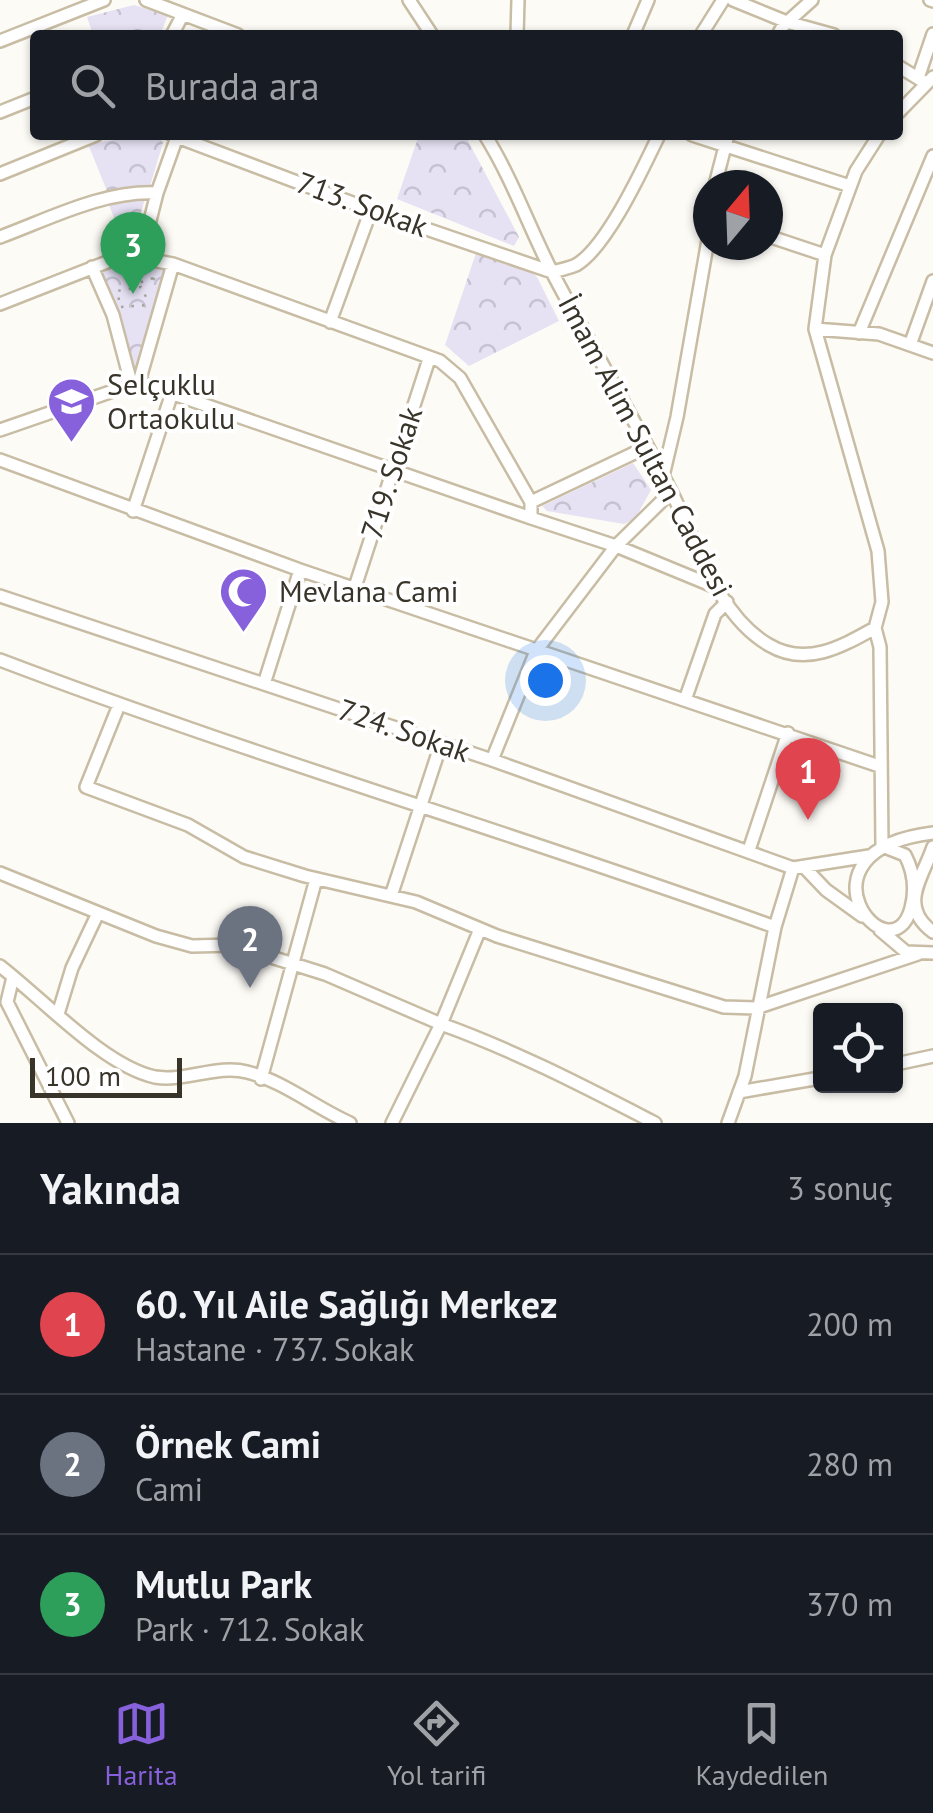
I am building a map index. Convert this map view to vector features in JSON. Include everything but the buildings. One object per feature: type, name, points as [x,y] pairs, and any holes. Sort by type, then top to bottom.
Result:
[{"type":"street","points":[[0,40],[104,0]]},
{"type":"street","points":[[146,0],[223,30]]},
{"type":"street","points":[[409,0],[429,30]]},
{"type":"street","points":[[516,30],[518,0]]},
{"type":"street","points":[[635,30],[648,0]]},
{"type":"street","points":[[704,30],[723,0]]},
{"type":"street","points":[[733,0],[816,30]]},
{"type":"street","points":[[781,30],[812,0]]},
{"type":"street","points":[[175,30],[182,16]]},
{"type":"street","points":[[903,107],[926,80],[933,34]]},
{"type":"street","points":[[903,68],[926,80]]},
{"type":"street","points":[[0,112],[30,100]]},
{"type":"street","points":[[0,174],[84,140]]},
{"type":"street","points":[[141,256],[174,140]]},
{"type":"street","name":"713. Sokak","points":[[186,140],[371,210],[552,272]]},
{"type":"street","name":"İmam Alim Sultan Caddesi","points":[[491,140],[552,272],[728,602],[754,635],[772,648],[809,656],[841,647],[874,628]]},
{"type":"street","points":[[552,272],[578,264],[600,238],[629,196],[657,140]]},
{"type":"street","points":[[719,170],[726,140],[850,186]]},
{"type":"street","points":[[876,140],[856,171],[825,255],[815,329],[878,551],[882,602],[874,628],[880,647],[882,846]]},
{"type":"street","points":[[858,332],[933,156]]},
{"type":"street","points":[[0,238],[90,204],[144,192],[157,193]]},
{"type":"street","points":[[330,322],[371,210]]},
{"type":"street","points":[[783,241],[825,255]]},
{"type":"street","points":[[0,304],[124,255],[141,256],[173,264],[440,361],[460,378],[530,502],[530,518]]},
{"type":"street","points":[[663,476],[678,416],[705,260]]},
{"type":"street","points":[[135,383],[173,264]]},
{"type":"street","points":[[92,267],[114,315],[135,383]]},
{"type":"street","points":[[910,345],[933,281]]},
{"type":"street","points":[[815,329],[879,334],[933,352]]},
{"type":"street","name":"719. Sokak","points":[[355,587],[429,359]]},
{"type":"street","points":[[0,430],[135,383],[616,546],[718,588]]},
{"type":"street","points":[[133,511],[172,393]]},
{"type":"street","points":[[530,502],[647,447]]},
{"type":"street","points":[[0,460],[300,570],[880,766]]},
{"type":"street","points":[[492,760],[536,651],[616,546],[672,492]]},
{"type":"street","points":[[264,684],[300,570]]},
{"type":"street","name":"724. Sokak","points":[[0,596],[492,760],[799,868]]},
{"type":"street","points":[[685,700],[715,614],[728,602]]},
{"type":"street","points":[[0,660],[119,705],[596,862],[775,927]]},
{"type":"street","points":[[119,705],[86,787],[188,825],[244,857],[316,879],[416,902],[480,928],[724,1008],[756,1008],[918,954]]},
{"type":"street","points":[[749,850],[788,734]]},
{"type":"street","points":[[391,896],[442,744]]},
{"type":"street","points":[[799,868],[868,856],[903,836],[933,833]]},
{"type":"street","points":[[882,846],[904,855],[911,866],[920,921],[933,932]]},
{"type":"street","points":[[880,930],[895,930],[904,923],[933,847]]},
{"type":"street","points":[[862,916],[856,894],[868,856]]},
{"type":"street","points":[[728,1123],[740,1092],[775,927],[799,868]]},
{"type":"street","points":[[799,868],[906,952],[933,953]]},
{"type":"street","points":[[0,873],[98,914],[192,946],[232,944],[324,974],[506,1048],[584,1084],[629,1117],[656,1123]]},
{"type":"street","points":[[261,1079],[316,879]]},
{"type":"street","points":[[58,1014],[72,968],[98,914]]},
{"type":"street","points":[[392,1123],[441,1024],[480,928]]},
{"type":"street","points":[[0,966],[110,1058],[157,1077],[246,1071],[350,1123]]},
{"type":"street","points":[[13,977],[8,1002],[68,1123]]},
{"type":"street","points":[[903,1062],[933,1056]]},
{"type":"street","points":[[740,1092],[813,1079]]},
{"type":"path","points":[[152,278],[130,286],[136,268],[152,278],[166,288]]},
{"type":"path","points":[[141,287],[151,305],[121,308],[117,291],[141,287]]},
{"type":"green space","points":[[134,5],[168,15],[162,30],[91,30],[87,17]]},
{"type":"green space","points":[[115,140],[163,143],[150,186],[107,191],[88,144]]},
{"type":"green space","points":[[417,140],[468,140],[519,237],[514,246],[397,199]]},
{"type":"green space","points":[[145,199],[132,242],[125,246],[109,205]]},
{"type":"green space","points":[[476,253],[530,270],[559,321],[469,366],[445,345]]},
{"type":"green space","points":[[126,261],[165,269],[137,369],[130,370],[101,270]]},
{"type":"green space","points":[[633,463],[651,490],[635,519],[624,524],[547,511],[542,506]]},
{"type":"place","name":"Mutlu Park","points":[[133,294]]},
{"type":"place","name":"Selçuklu Ortaokulu","points":[[72,444]]},
{"type":"place","name":"Mevlana Cami","points":[[244,634]]},
{"type":"place","name":"60. Yıl Aile Sağlığı Merkez","points":[[808,820]]},
{"type":"place","name":"Örnek Cami","points":[[250,988]]}]
